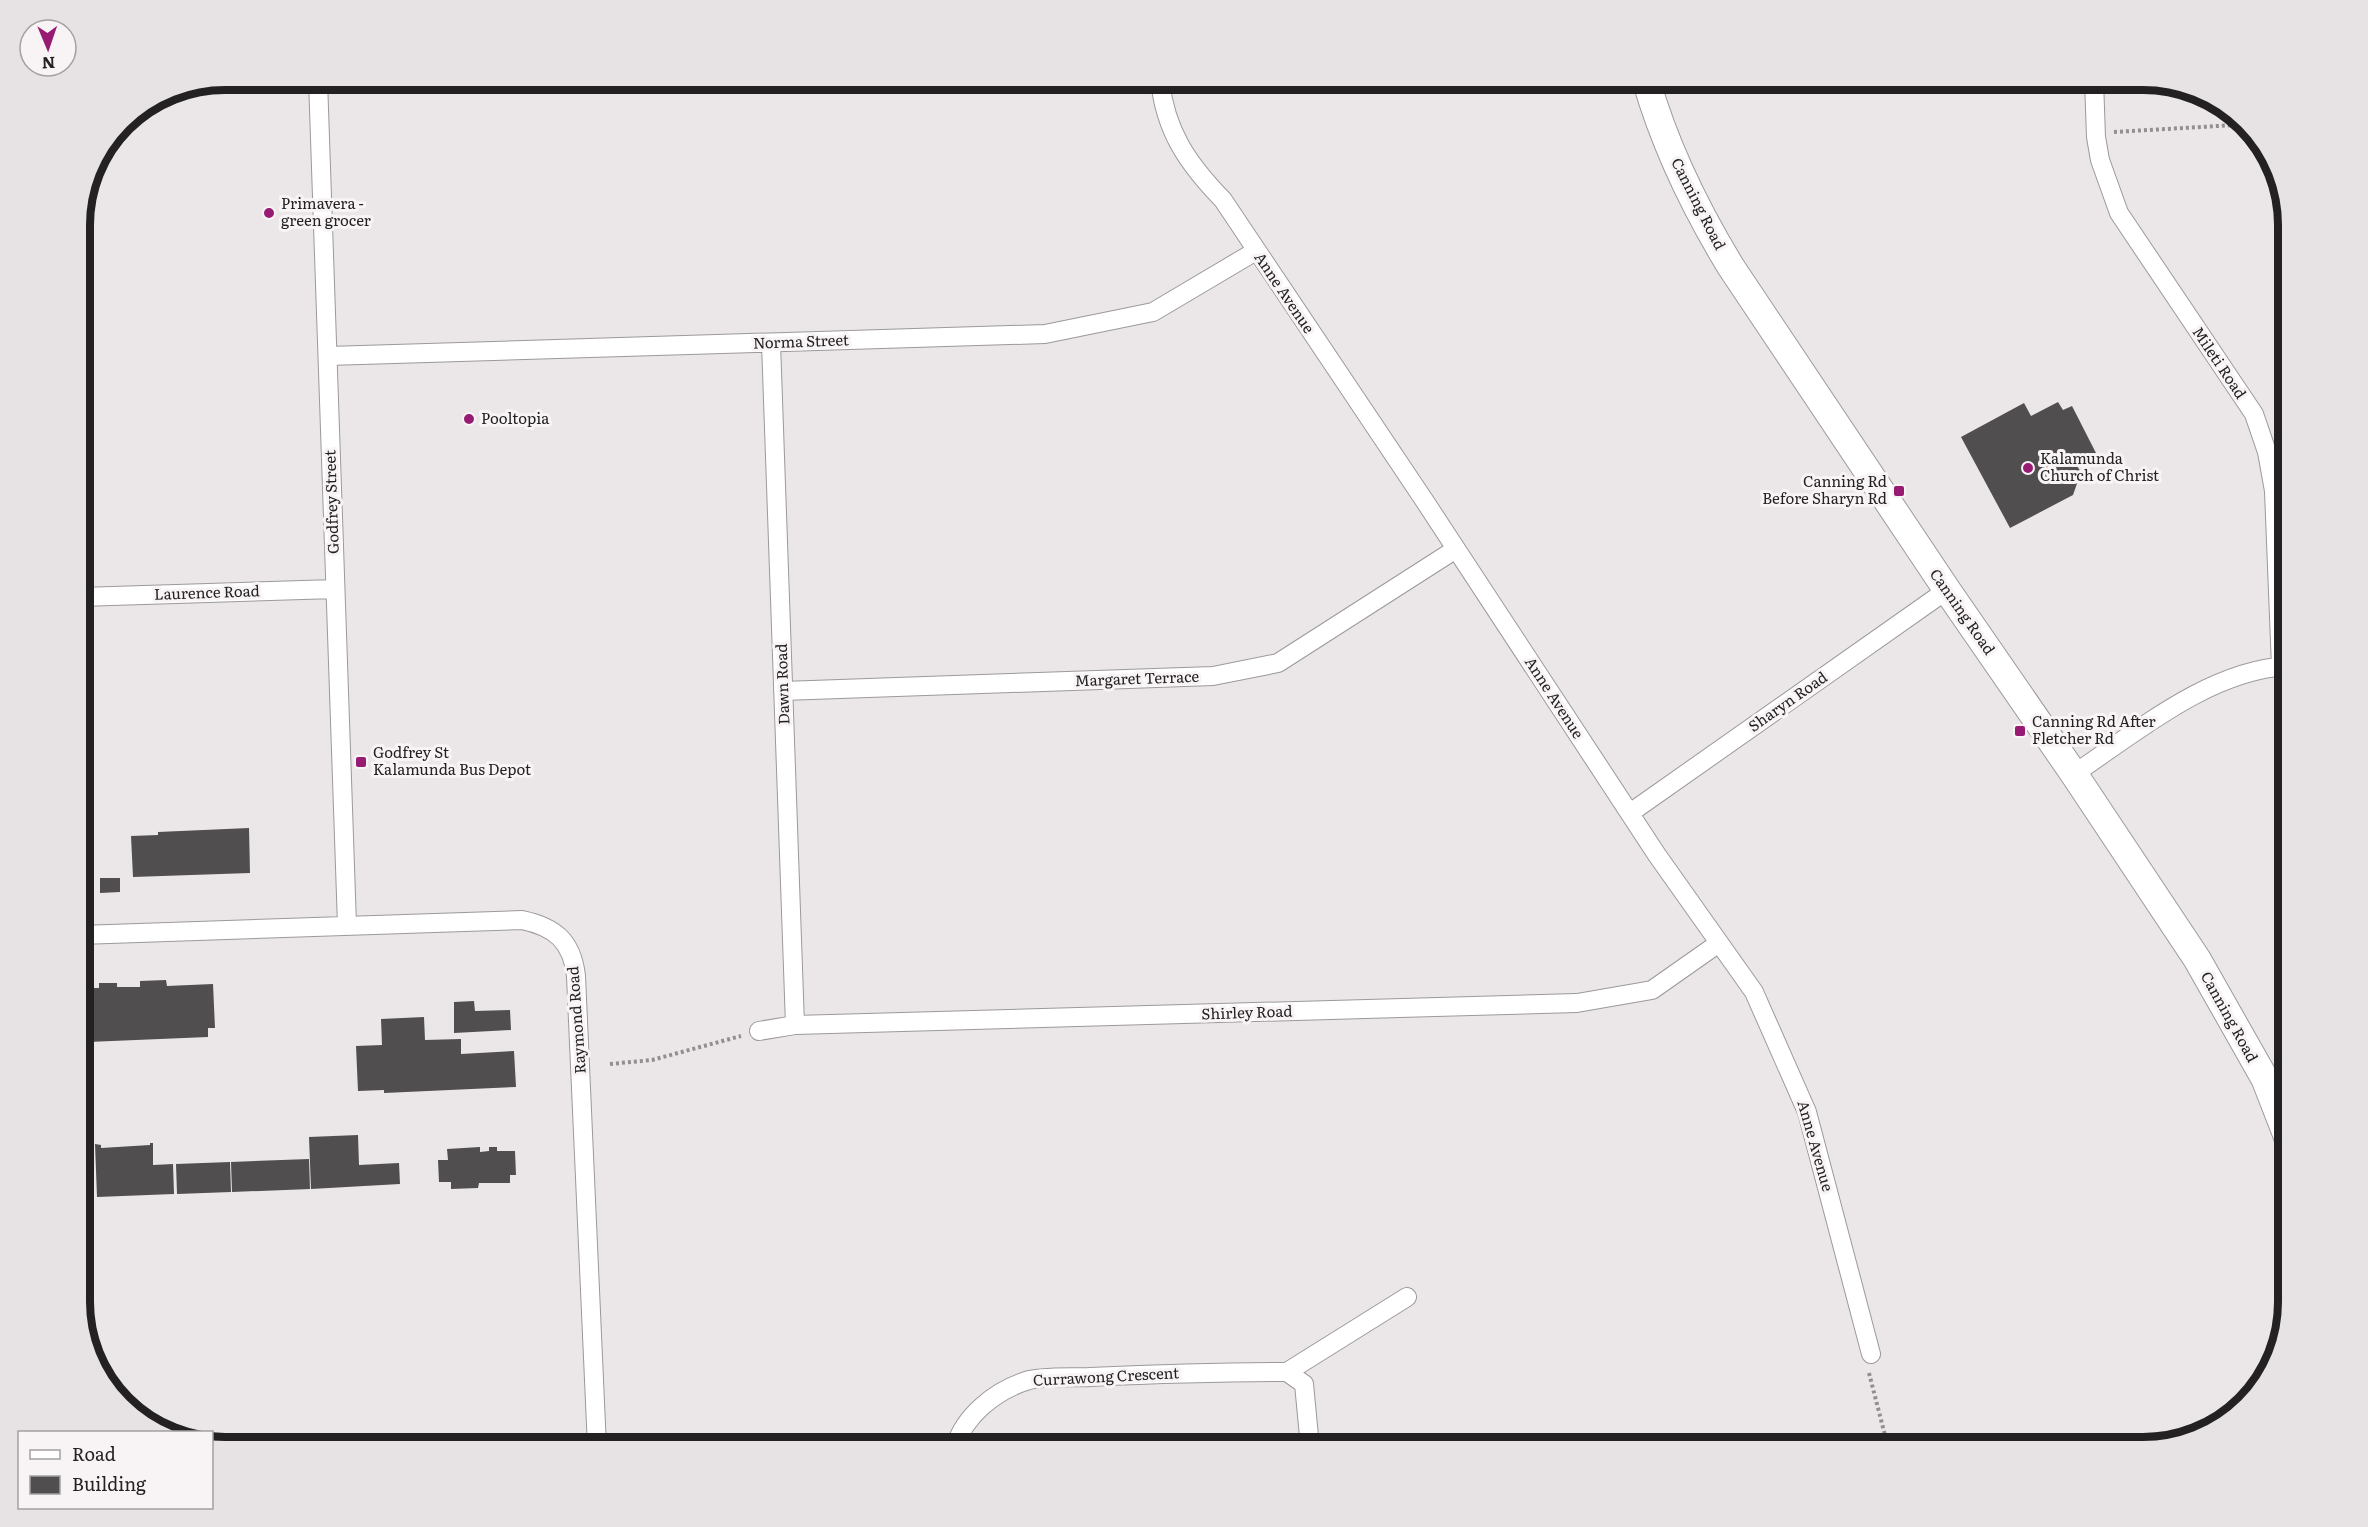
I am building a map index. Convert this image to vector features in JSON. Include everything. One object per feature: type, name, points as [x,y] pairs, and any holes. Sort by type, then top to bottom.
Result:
[{"type":"main road","name":"Canning Road","points":[[1649,90],[1669,147],[1709,231],[1947,591],[2074,774],[2197,959],[2265,1079],[2278,1111]]},
{"type":"street","name":"Godfrey Street","points":[[318,90],[347,925]]},
{"type":"street","name":"Anne Avenue","points":[[1162,90],[1168,122],[1195,171],[1222,200],[1630,813],[1754,992],[1808,1112],[1871,1354]]},
{"type":"street","name":"Mileti Road","points":[[2094,90],[2096,134],[2100,160],[2119,213],[2254,414],[2258,424],[2267,452],[2274,491],[2278,555]]},
{"type":"street","name":"Norma Street","points":[[328,356],[1045,334],[1154,312],[1256,251]]},
{"type":"street","name":"Dawn Road","points":[[771,343],[795,1025]]},
{"type":"street","name":"Margaret Terrace","points":[[783,691],[1213,676],[1278,663],[1456,549]]},
{"type":"street","name":"Laurence Road","points":[[90,597],[335,589]]},
{"type":"street","name":"Sharyn Road","points":[[1630,813],[1947,591]]},
{"type":"street","points":[[2074,774],[2204,690],[2240,674],[2278,667]]},
{"type":"street","name":"Raymond Road","points":[[90,935],[522,920],[545,927],[563,940],[572,954],[580,1068],[597,1437]]},
{"type":"street","name":"Shirley Road","points":[[759,1031],[795,1025],[1577,1003],[1652,990],[1719,943]]},
{"type":"street","points":[[1309,1437],[1304,1384],[1287,1372],[1407,1297]]},
{"type":"street","name":"Currawong Crescent","points":[[958,1437],[976,1412],[1000,1394],[1028,1380],[1196,1373],[1287,1372]]},
{"type":"path","points":[[2096,134],[2234,125]]},
{"type":"path","points":[[610,1064],[652,1060],[759,1031]]},
{"type":"path","points":[[1871,1354],[1868,1369],[1885,1437]]},
{"type":"building","name":"Kalamunda Church of Christ","points":[[2058,402],[2063,410],[2072,406],[2096,453],[2075,463],[2081,472],[2073,495],[2010,528],[1961,437],[2024,403],[2031,416]]},
{"type":"building","points":[[249,828],[250,873],[133,877],[131,836],[158,835],[158,832]]},
{"type":"building","points":[[100,878],[120,878],[120,892],[100,893]]},
{"type":"building","points":[[166,980],[167,986],[213,984],[215,1028],[208,1028],[208,1037],[90,1042],[90,988],[99,988],[99,983],[117,983],[117,987],[140,987],[140,981]]},
{"type":"building","points":[[474,1001],[475,1011],[510,1010],[511,1030],[454,1033],[454,1002]]},
{"type":"building","points":[[424,1017],[425,1040],[461,1039],[461,1054],[514,1051],[516,1087],[384,1093],[384,1090],[358,1091],[356,1046],[382,1045],[381,1019]]},
{"type":"building","points":[[358,1135],[359,1165],[399,1163],[400,1184],[311,1189],[309,1137]]},
{"type":"building","points":[[153,1143],[153,1165],[173,1164],[174,1194],[97,1197],[95,1144],[101,1145],[101,1148],[150,1145]]},
{"type":"building","points":[[480,1147],[480,1152],[489,1151],[489,1147],[497,1147],[497,1151],[515,1151],[516,1175],[510,1175],[510,1183],[479,1183],[478,1188],[451,1189],[451,1182],[439,1182],[438,1160],[448,1160],[447,1149]]},
{"type":"building","points":[[309,1159],[310,1189],[232,1192],[231,1162]]},
{"type":"building","points":[[230,1162],[231,1192],[177,1194],[176,1164]]},
{"type":"place","name":"Primavera - green grocer","points":[[269,213]]},
{"type":"place","name":"Pooltopia","points":[[469,419]]},
{"type":"place","name":"Kalamunda Church of Christ","points":[[2028,468]]},
{"type":"place","name":"Canning Rd Before Sharyn Rd","points":[[1899,491]]},
{"type":"place","name":"Canning Rd After Fletcher Rd","points":[[2020,731]]},
{"type":"place","name":"Godfrey St Kalamunda Bus Depot","points":[[361,762]]}]
